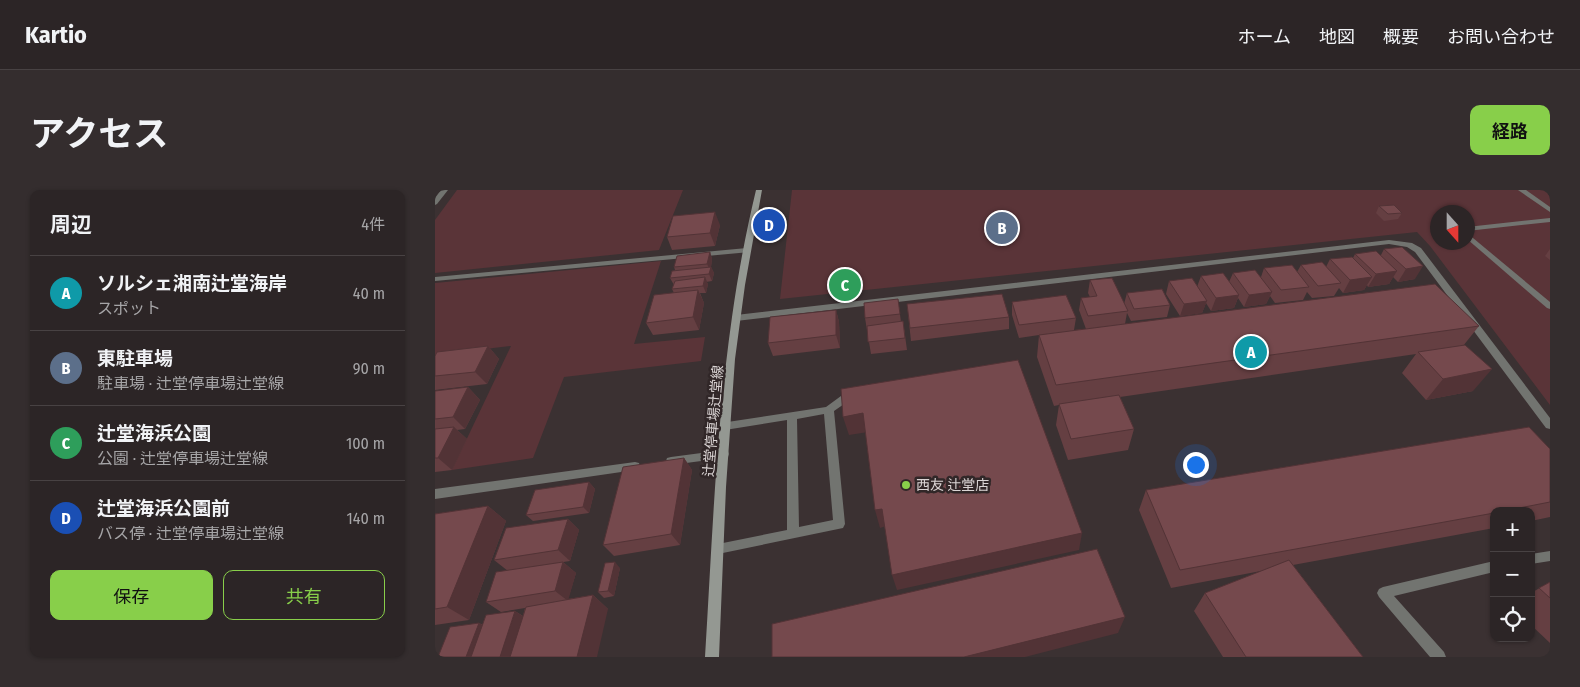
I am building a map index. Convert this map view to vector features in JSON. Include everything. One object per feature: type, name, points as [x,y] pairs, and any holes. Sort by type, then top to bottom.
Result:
[{"type":"main road","name":"辻堂停車場辻堂線","points":[[712,657],[725,426],[736,318],[759,190]]},
{"type":"street","points":[[435,203],[445,190]]},
{"type":"street","points":[[1521,190],[1550,210]]},
{"type":"street","points":[[1537,201],[1550,200]]},
{"type":"street","points":[[1475,228],[1550,220]]},
{"type":"street","points":[[736,318],[1389,242],[1401,243],[1418,250],[1550,425]]},
{"type":"street","points":[[1475,242],[1550,306]]},
{"type":"street","points":[[435,279],[747,250]]},
{"type":"street","points":[[725,426],[829,410],[845,398],[864,395]]},
{"type":"street","points":[[718,549],[839,524],[829,410]]},
{"type":"street","points":[[792,416],[793,534]]},
{"type":"street","points":[[435,494],[724,454]]},
{"type":"street","points":[[1535,558],[1550,556]]},
{"type":"street","points":[[1439,657],[1383,592],[1490,567]]},
{"type":"shaded area","points":[[457,190],[683,190],[659,250],[435,273],[435,220]]},
{"type":"shaded area","points":[[792,190],[1550,190],[1550,405],[1433,250],[1475,250],[1475,205],[1430,205],[1430,246],[1417,232],[780,299]]},
{"type":"shaded area","points":[[661,261],[634,344],[705,337],[701,361],[564,377],[533,458],[452,470],[511,346],[435,355],[435,283]]},
{"type":"building","points":[[1394,205],[1402,213],[1388,214],[1379,206]]},
{"type":"building","points":[[715,212],[710,233],[667,237],[673,216]]},
{"type":"building","points":[[1402,247],[1423,266],[1406,269],[1384,249]]},
{"type":"building","points":[[1376,251],[1397,271],[1376,274],[1355,254]]},
{"type":"building","points":[[710,252],[707,264],[674,267],[677,256]]},
{"type":"building","points":[[1352,257],[1372,277],[1350,280],[1330,259]]},
{"type":"building","points":[[1322,262],[1341,283],[1318,286],[1301,265]]},
{"type":"building","points":[[1292,265],[1309,287],[1281,290],[1264,268]]},
{"type":"building","points":[[711,267],[709,274],[670,278],[672,271]]},
{"type":"building","points":[[1255,270],[1272,292],[1249,295],[1233,273]]},
{"type":"building","points":[[1223,273],[1239,295],[1216,298],[1201,276]]},
{"type":"building","points":[[705,277],[703,286],[672,289],[675,281]]},
{"type":"building","points":[[1112,278],[1128,311],[1088,316],[1081,298],[1097,296],[1090,280]]},
{"type":"building","points":[[1192,278],[1207,301],[1184,304],[1169,281]]},
{"type":"building","points":[[1435,284],[1479,326],[1056,385],[1039,335]]},
{"type":"building","points":[[1162,289],[1170,305],[1134,309],[1127,293]]},
{"type":"building","points":[[698,290],[693,317],[646,323],[654,295]]},
{"type":"building","points":[[1002,294],[1009,317],[910,328],[907,304]]},
{"type":"building","points":[[1066,295],[1076,318],[1019,325],[1012,302]]},
{"type":"building","points":[[898,299],[900,314],[865,318],[864,303]]},
{"type":"building","points":[[836,310],[836,335],[768,343],[770,317]]},
{"type":"building","points":[[903,321],[905,338],[868,342],[867,326]]},
{"type":"building","points":[[1465,345],[1492,369],[1443,379],[1418,352]]},
{"type":"building","points":[[488,346],[475,372],[435,376],[435,356],[437,352]]},
{"type":"building","points":[[1018,360],[1082,533],[892,575],[882,509],[875,510],[863,413],[843,417],[841,389]]},
{"type":"building","points":[[468,387],[453,417],[435,419],[435,391]]},
{"type":"building","points":[[1119,395],[1134,429],[1071,439],[1059,404]]},
{"type":"building","points":[[454,427],[438,458],[435,458],[435,429]]},
{"type":"building","points":[[1529,427],[1550,449],[1550,502],[1524,507],[1490,507],[1490,514],[1180,570],[1146,490]]},
{"type":"building","points":[[684,458],[671,534],[603,545],[623,467]]},
{"type":"building","points":[[589,482],[583,507],[526,515],[535,490]]},
{"type":"building","points":[[488,506],[447,607],[435,609],[435,514]]},
{"type":"building","points":[[568,519],[558,550],[494,560],[506,528]]},
{"type":"building","points":[[1097,549],[1125,617],[964,657],[772,657],[772,624]]},
{"type":"building","points":[[1289,560],[1363,657],[1246,657],[1205,593]]},
{"type":"building","points":[[563,562],[555,591],[486,602],[496,572]]},
{"type":"building","points":[[615,562],[608,591],[598,592],[605,563]]},
{"type":"building","points":[[1550,582],[1550,598],[1539,588]]},
{"type":"building","points":[[593,595],[577,657],[510,657],[526,607]]},
{"type":"building","points":[[515,611],[500,657],[471,657],[486,615]]},
{"type":"building","points":[[479,623],[466,657],[438,657],[450,627]]},
{"type":"place","name":"辻堂海浜公園前","points":[[769,225]]},
{"type":"place","name":"東駐車場","points":[[1002,228]]},
{"type":"place","name":"辻堂海浜公園","points":[[845,285]]},
{"type":"place","name":"ソルシェ湘南辻堂海岸","points":[[1251,352]]},
{"type":"place","name":"西友 辻堂店","points":[[906,485]]}]
